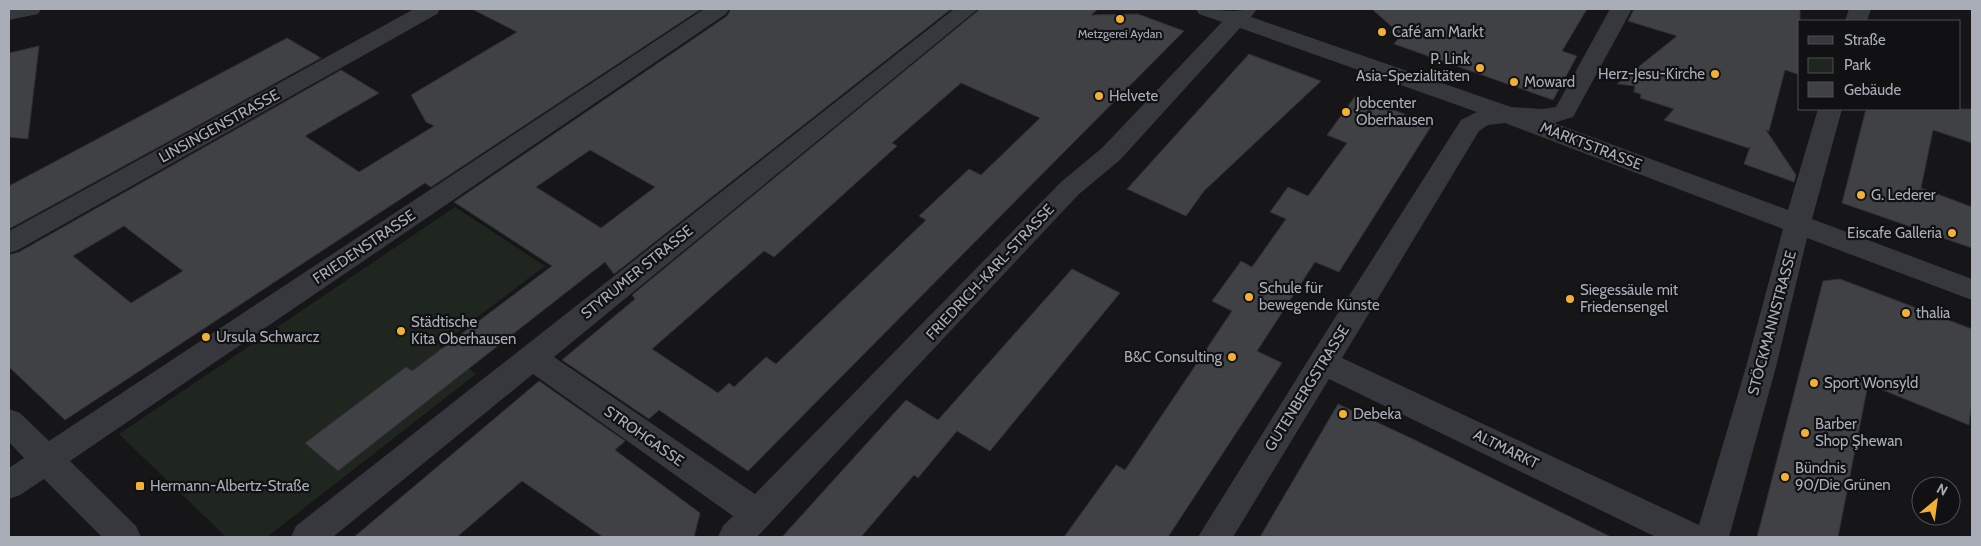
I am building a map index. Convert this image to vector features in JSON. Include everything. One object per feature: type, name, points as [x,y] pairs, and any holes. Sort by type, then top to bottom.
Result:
[{"type":"street","points":[[9,14],[30,9]]},
{"type":"street","name":"LINSINGENSTRASSE","points":[[9,243],[429,9]]},
{"type":"street","name":"FRIEDENSTRASSE","points":[[9,484],[718,9]]},
{"type":"street","name":"STYRUMER STRASSE","points":[[308,537],[531,356],[967,9]]},
{"type":"street","name":"MARKTSTRASSE","points":[[1207,9],[1241,14],[1972,290]]},
{"type":"street","name":"GUTENBERGSTRASSE","points":[[1215,537],[1470,126],[1482,118],[1558,115],[1565,112],[1621,9]]},
{"type":"street","name":"FRIEDRICH-KARL-STRASSE","points":[[735,537],[1070,188],[1111,154],[1241,14]]},
{"type":"street","name":"STÖCKMANNSTRASSE","points":[[1712,537],[1761,367],[1830,110]]},
{"type":"street","name":"STROHGASSE","points":[[531,356],[758,515]]},
{"type":"street","name":"ALTMARKT","points":[[1322,362],[1690,537]]},
{"type":"street","points":[[9,422],[124,537]]},
{"type":"green space","name":"Städtische Kita Oberhausen","points":[[455,207],[545,266],[439,346],[476,374],[267,537],[226,537],[119,434]]},
{"type":"building","points":[[472,9],[701,9],[431,187],[425,183],[65,420],[9,367],[9,255],[19,252],[341,70],[379,93],[305,136],[359,172],[434,126],[426,122],[411,95],[517,32]],"holes":[[[124,226],[183,271],[131,303],[73,256]]]},
{"type":"building","points":[[731,9],[951,9],[614,274],[605,262],[338,471],[305,443],[406,367],[412,371],[552,266],[454,202],[727,16]],"holes":[[[590,150],[655,187],[601,228],[536,187]]]},
{"type":"building","points":[[980,9],[1098,9],[1091,15],[1138,14],[1184,31],[748,471],[659,410],[649,419],[562,360],[635,299],[632,295]],"holes":[[[961,83],[1040,118],[981,175],[969,169],[919,216],[926,220],[776,364],[766,357],[734,387],[729,383],[718,393],[652,349],[764,251],[774,257],[897,146],[892,143]]]},
{"type":"building","points":[[1372,9],[1587,9],[1562,51],[1577,56],[1553,100],[1394,44],[1401,35]]},
{"type":"building","name":"Herz-Jesu-Kirche","points":[[1634,9],[1800,9],[1800,20],[1798,20],[1798,74],[1785,70],[1769,131],[1766,130],[1796,175],[1794,182],[1744,164],[1750,147],[1748,148],[1664,120],[1674,109],[1640,98],[1641,94],[1634,92],[1635,86],[1617,84],[1677,36],[1628,21]]},
{"type":"building","points":[[287,38],[321,58],[9,229],[9,186]]},
{"type":"building","points":[[39,46],[28,139],[9,137],[9,53]]},
{"type":"building","points":[[1249,54],[1321,81],[1204,191],[1186,216],[1127,189]]},
{"type":"building","points":[[1356,95],[1432,125],[1339,272],[1315,262],[1257,351],[1282,363],[1168,537],[1064,537],[1116,465],[1125,470],[1232,311],[1212,301],[1241,261],[1252,267],[1286,219],[1270,212],[1288,187],[1308,196],[1347,143],[1327,135]]},
{"type":"building","points":[[1972,109],[1972,143],[1933,130],[1921,188],[1972,207],[1972,248],[1842,203],[1866,110]]},
{"type":"building","points":[[1072,269],[1120,293],[990,451],[957,431],[918,478],[914,475],[861,537],[782,537],[906,400],[938,420]]},
{"type":"building","points":[[1840,279],[1972,329],[1972,400],[1969,425],[1868,384],[1838,537],[1757,537],[1823,281]]},
{"type":"building","points":[[539,381],[625,441],[615,450],[700,513],[694,537],[603,537],[522,481],[457,537],[354,537]]},
{"type":"building","points":[[1338,404],[1415,440],[1611,537],[1260,537]]},
{"type":"place","name":"Metzgerei Aydan","points":[[1120,19]]},
{"type":"place","name":"Café am Markt","points":[[1382,32]]},
{"type":"place","name":"P. Link Asia-Spezialitäten","points":[[1480,68]]},
{"type":"place","name":"Herz-Jesu-Kirche","points":[[1715,74]]},
{"type":"place","name":"Moward","points":[[1514,82]]},
{"type":"place","name":"Helvete","points":[[1099,96]]},
{"type":"place","name":"Jobcenter Oberhausen","points":[[1346,112]]},
{"type":"place","name":"G. Lederer","points":[[1861,195]]},
{"type":"place","name":"Eiscafe Galleria","points":[[1952,233]]},
{"type":"place","name":"Schule für bewegende Künste","points":[[1249,297]]},
{"type":"place","name":"Siegessäule mit Friedensengel","points":[[1570,299]]},
{"type":"place","name":"thalia","points":[[1906,313]]},
{"type":"place","name":"Städtische Kita Oberhausen","points":[[401,331]]},
{"type":"place","name":"Ursula Schwarcz","points":[[206,337]]},
{"type":"place","name":"B&C Consulting","points":[[1232,357]]},
{"type":"place","name":"Sport Wonsyld","points":[[1814,383]]},
{"type":"place","name":"Debeka","points":[[1343,414]]},
{"type":"place","name":"Barber Shop Şhewan","points":[[1805,433]]},
{"type":"place","name":"Bündnis 90/Die Grünen","points":[[1785,477]]},
{"type":"place","name":"Hermann-Albertz-Straße","points":[[140,486]]}]
